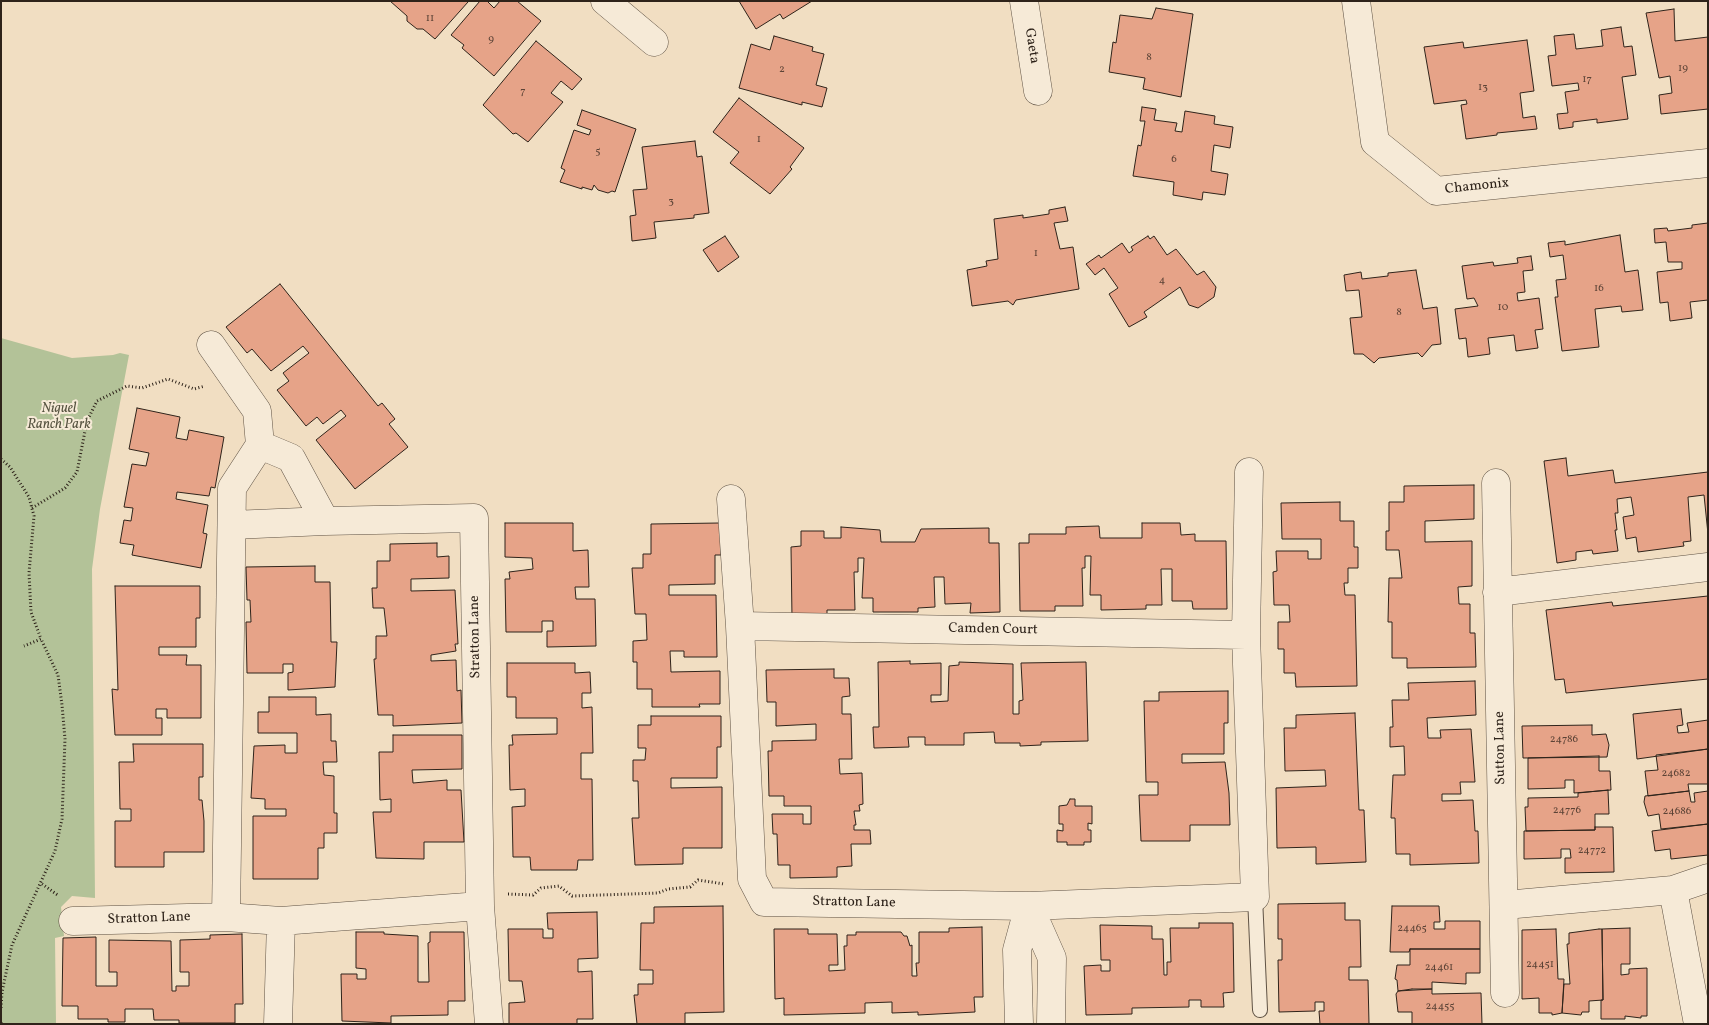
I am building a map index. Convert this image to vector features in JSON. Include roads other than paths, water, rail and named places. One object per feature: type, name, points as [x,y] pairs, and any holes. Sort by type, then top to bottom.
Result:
[{"type":"street","points":[[605,1],[654,42]]},
{"type":"street","name":"Gaeta","points":[[1024,1],[1038,91]]},
{"type":"street","name":"Chamonix","points":[[1356,1],[1375,142],[1436,191],[1708,163]]},
{"type":"street","points":[[210,345],[257,411],[260,444],[232,488],[226,916]]},
{"type":"street","points":[[260,444],[291,458],[325,521]]},
{"type":"street","points":[[1249,472],[1246,635],[1255,897]]},
{"type":"street","name":"Sutton Lane","points":[[1496,483],[1496,592],[1505,905],[1505,993]]},
{"type":"street","points":[[731,500],[740,626]]},
{"type":"street","name":"Stratton Lane","points":[[232,525],[474,518],[480,906],[489,1024]]},
{"type":"street","points":[[1496,592],[1708,567]]},
{"type":"street","name":"Stratton Lane","points":[[740,626],[752,879],[764,902],[1029,906],[1255,897]]},
{"type":"street","name":"Camden Court","points":[[740,626],[1246,635]]},
{"type":"street","points":[[1505,905],[1706,886]]},
{"type":"street","points":[[1672,890],[1698,1024]]},
{"type":"street","name":"Stratton Lane","points":[[73,921],[226,916],[281,921],[480,906]]},
{"type":"street","points":[[1019,1024],[1017,950],[1029,906]]},
{"type":"street","points":[[1029,906],[1052,958],[1051,1024]]},
{"type":"street","points":[[278,1024],[281,921]]},
{"type":"lane","points":[[1255,897],[1260,1010]]},
{"type":"park label","name":"Niguel Ranch Park","points":[[59,418]]}]
